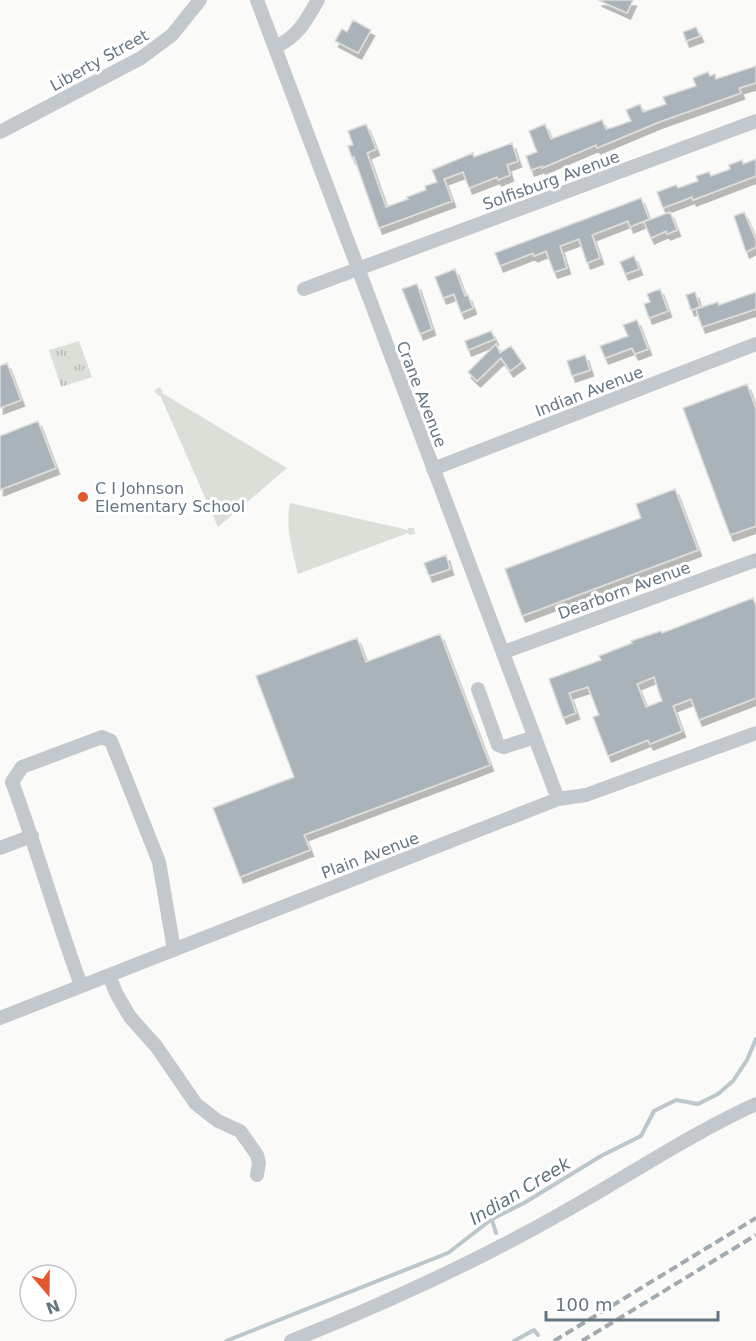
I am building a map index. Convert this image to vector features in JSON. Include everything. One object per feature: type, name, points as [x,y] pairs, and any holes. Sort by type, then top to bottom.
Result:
[{"type":"street","name":"Liberty Street","points":[[0,132],[141,58],[172,35],[201,0]]},
{"type":"street","name":"Crane Avenue","points":[[257,0],[558,799]]},
{"type":"street","points":[[276,47],[292,39],[318,0]]},
{"type":"street","name":"Solfisburg Avenue","points":[[303,289],[756,121]]},
{"type":"street","name":"Indian Avenue","points":[[434,469],[756,344]]},
{"type":"street","name":"Dearborn Avenue","points":[[504,652],[756,560]]},
{"type":"street","points":[[478,689],[498,745],[504,747],[535,737]]},
{"type":"street","name":"Plain Avenue","points":[[0,1018],[558,799],[586,795],[756,733]]},
{"type":"street","points":[[81,985],[62,936],[32,836],[12,782],[22,767],[102,736],[111,741],[159,862],[174,950]]},
{"type":"street","points":[[0,848],[32,836]]},
{"type":"street","points":[[109,975],[130,1017],[162,1054],[196,1104],[218,1121],[240,1131],[257,1155],[259,1163],[257,1175]]},
{"type":"street","points":[[291,1341],[357,1315],[448,1274],[563,1213],[681,1143],[756,1104]]},
{"type":"green space","points":[[79,341],[92,377],[61,387],[49,350]]},
{"type":"green space","points":[[159,387],[162,393],[287,468],[218,527],[160,395],[154,391]]},
{"type":"green space","points":[[290,503],[408,530],[408,528],[414,528],[415,534],[409,535],[408,533],[298,574],[289,530]]},
{"type":"building","points":[[598,0],[633,0],[627,13]]},
{"type":"building","points":[[353,20],[371,30],[358,53],[335,41],[342,29],[347,32]]},
{"type":"building","points":[[696,27],[700,36],[686,41],[683,32]]},
{"type":"building","points":[[756,66],[756,83],[739,88],[741,93],[659,122],[597,148],[596,145],[542,168],[542,166],[531,170],[526,156],[537,152],[529,131],[545,124],[551,139],[602,120],[606,129],[614,127],[631,121],[626,110],[640,104],[643,112],[666,104],[663,97],[696,86],[693,78],[708,72],[710,76],[715,74],[716,79]]},
{"type":"building","points":[[366,124],[376,149],[367,153],[386,207],[408,199],[407,197],[426,190],[425,186],[437,182],[432,170],[473,153],[474,157],[512,143],[518,161],[507,165],[510,175],[498,180],[497,177],[469,188],[463,172],[444,179],[452,201],[379,228],[348,146],[353,145],[348,131]]},
{"type":"building","points":[[756,159],[756,176],[693,200],[692,197],[663,208],[657,192],[676,185],[678,188],[698,181],[696,176],[709,172],[711,176],[730,169],[729,165],[742,160],[743,164]]},
{"type":"building","points":[[641,198],[649,219],[630,227],[628,221],[592,235],[600,258],[587,263],[579,239],[560,246],[567,268],[554,272],[546,251],[534,256],[533,253],[500,266],[495,253]]},
{"type":"building","points":[[670,212],[677,230],[667,234],[666,231],[651,238],[644,222]]},
{"type":"building","points":[[744,212],[756,240],[756,247],[746,252],[734,216]]},
{"type":"building","points":[[634,256],[639,269],[625,274],[620,262]]},
{"type":"building","points":[[455,269],[465,296],[468,295],[473,308],[461,313],[454,294],[443,298],[435,277]]},
{"type":"building","points":[[417,284],[432,329],[420,334],[402,289]]},
{"type":"building","points":[[660,289],[668,311],[649,318],[644,304],[650,302],[647,294]]},
{"type":"building","points":[[695,292],[700,307],[691,310],[686,295]]},
{"type":"building","points":[[756,292],[756,309],[702,327],[696,309],[718,302],[719,305]]},
{"type":"building","points":[[637,320],[648,349],[635,354],[632,348],[605,358],[600,346],[628,336],[623,325]]},
{"type":"building","points":[[491,331],[495,339],[468,350],[465,341]]},
{"type":"building","points":[[496,344],[500,353],[511,346],[522,362],[510,371],[501,358],[477,381],[468,372]]},
{"type":"building","points":[[585,355],[590,370],[572,376],[567,361]]},
{"type":"building","points":[[7,363],[21,400],[0,408],[0,366]]},
{"type":"building","points":[[747,384],[756,409],[756,526],[730,535],[683,408]]},
{"type":"building","points":[[38,421],[56,468],[0,490],[0,436]]},
{"type":"building","points":[[675,489],[698,550],[522,616],[505,569],[641,518],[636,504]]},
{"type":"building","points":[[446,555],[450,569],[429,576],[424,563]]},
{"type":"building","points":[[753,598],[756,606],[756,698],[699,720],[691,699],[673,706],[682,731],[650,744],[648,740],[608,756],[593,717],[599,715],[588,687],[569,693],[576,713],[563,718],[549,679],[601,660],[599,656],[632,643],[631,641],[661,631],[662,633]],"holes":[[[654,677],[662,701],[646,707],[637,684]]]},
{"type":"building","points":[[440,634],[490,765],[304,835],[310,850],[240,877],[213,808],[294,777],[256,676],[357,638],[366,662]]},
{"type":"waterway","name":"Indian Creek","points":[[226,1341],[448,1253],[492,1219],[524,1203],[601,1156],[641,1136],[654,1111],[676,1100],[698,1104],[718,1094],[733,1081],[747,1060],[756,1039]]},
{"type":"waterway","points":[[492,1220],[496,1233]]},
{"type":"waterway","points":[[514,1341],[534,1330],[538,1335]]},
{"type":"railway","points":[[554,1341],[756,1218]]},
{"type":"railway","points":[[582,1341],[756,1235]]},
{"type":"place","name":"C I Johnson Elementary School","points":[[83,497]]}]
